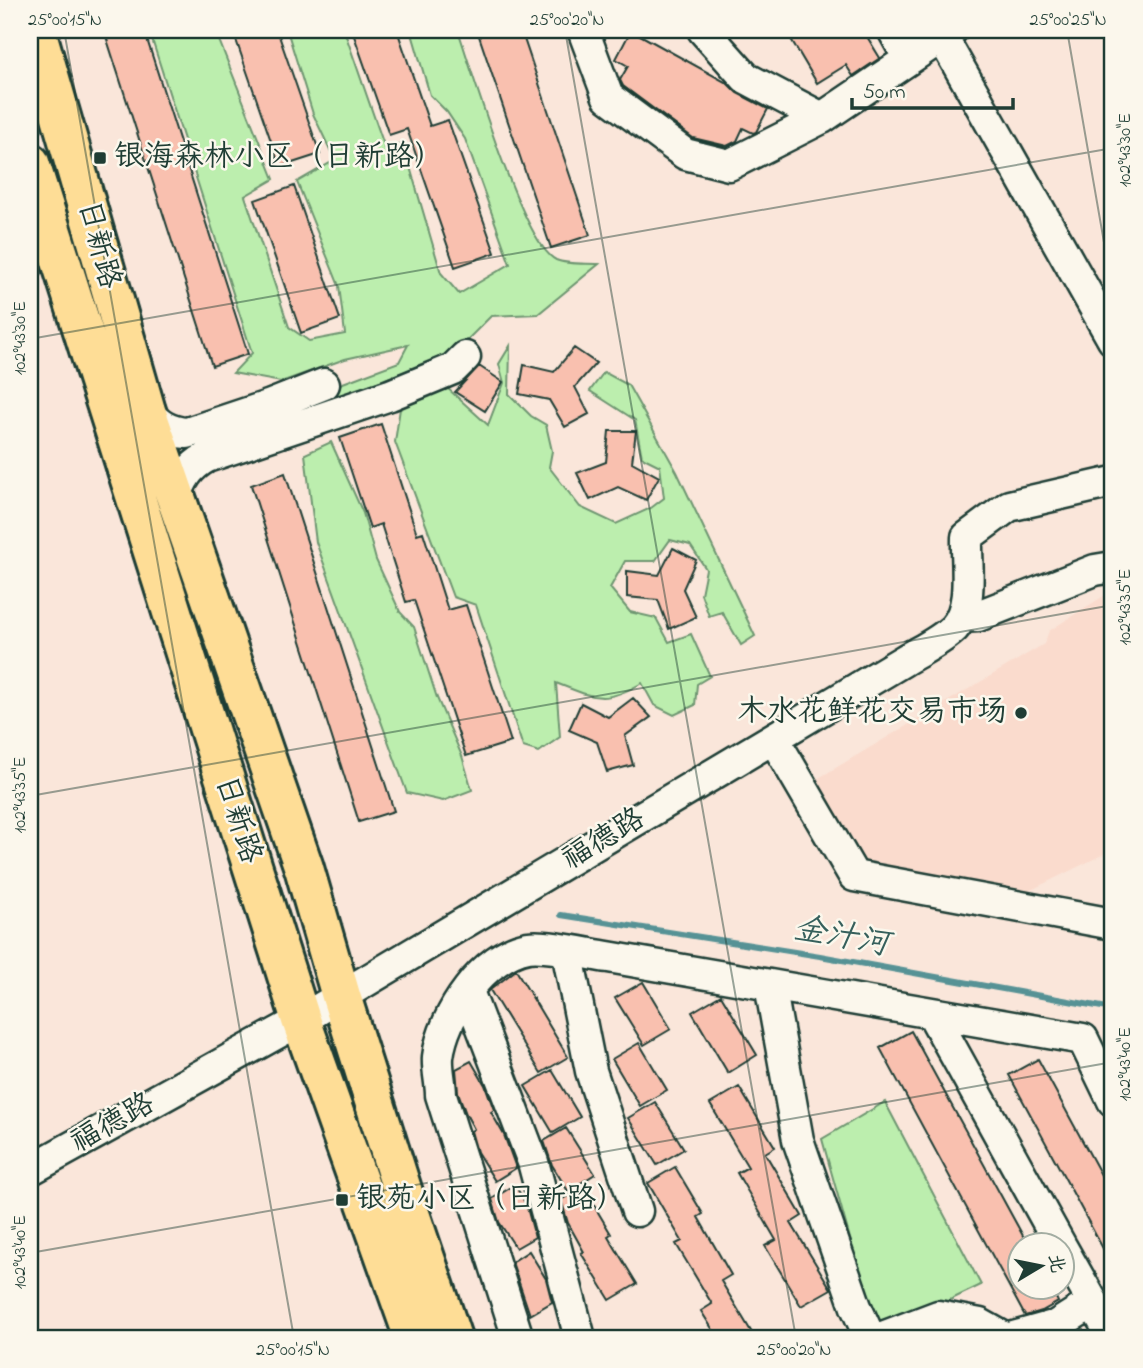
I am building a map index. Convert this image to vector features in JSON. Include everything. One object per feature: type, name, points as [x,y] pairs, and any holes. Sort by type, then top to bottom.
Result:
[{"type":"main road","name":"日新路","points":[[36,30],[123,339]]},
{"type":"main road","name":"日新路","points":[[30,75],[304,868],[341,996],[452,1338]]},
{"type":"main road","name":"日新路","points":[[30,163],[301,1020],[414,1338]]},
{"type":"main road","name":"日新路","points":[[30,193],[72,297]]},
{"type":"street","points":[[583,30],[608,97],[685,154],[729,165],[822,118],[947,33],[1113,340]]},
{"type":"street","points":[[703,30],[746,78],[822,118]]},
{"type":"street","points":[[893,30],[909,59]]},
{"type":"street","points":[[146,411],[156,423],[173,432],[187,433],[277,418],[390,395],[453,369],[465,357]]},
{"type":"street","points":[[175,500],[181,481],[194,464],[277,418],[324,384]]},
{"type":"street","points":[[1113,482],[1009,506],[967,537],[966,605],[961,617],[978,616],[1095,570],[1113,567]]},
{"type":"street","name":"福德路","points":[[30,1170],[301,1020],[774,739],[952,629],[961,617]]},
{"type":"street","points":[[774,739],[854,876],[1113,924]]},
{"type":"street","points":[[518,1338],[442,1095],[439,1057],[451,1016],[481,972],[512,951],[532,946],[567,951],[1113,1044]]},
{"type":"street","points":[[567,951],[591,1071],[637,1211]]},
{"type":"street","points":[[770,985],[798,1140],[856,1307],[870,1338]]},
{"type":"street","points":[[468,991],[533,1161],[580,1338]]},
{"type":"street","points":[[932,1013],[1054,1232]]},
{"type":"street","points":[[1083,1040],[1113,1101]]},
{"type":"street","points":[[1076,1272],[1113,1338]]},
{"type":"street","points":[[880,1338],[913,1332],[938,1316],[980,1324],[1008,1338],[1057,1325],[1093,1302]]},
{"type":"shaded area","name":"木水花鲜花交易市场","points":[[1113,590],[1113,862],[1108,852],[1021,895],[863,868],[812,782],[1044,644],[1049,631]]},
{"type":"green space","points":[[149,30],[169,30],[171,33],[215,30],[274,179],[245,196],[289,327],[309,341],[345,334],[339,286],[297,182],[335,160],[313,114],[287,30],[344,30],[385,148],[403,143],[441,273],[459,294],[510,264],[465,139],[447,112],[430,95],[411,30],[458,30],[486,117],[514,191],[543,247],[561,262],[599,264],[538,314],[491,316],[467,340],[476,345],[337,397],[335,386],[399,362],[408,345],[345,359],[281,382],[233,373],[252,353]]},
{"type":"green space","points":[[510,346],[509,394],[531,416],[546,425],[552,451],[549,467],[580,507],[616,524],[651,508],[664,498],[660,466],[642,457],[635,420],[590,391],[604,372],[628,385],[677,472],[755,636],[741,645],[722,612],[709,616],[701,594],[706,569],[690,545],[670,540],[655,561],[625,561],[610,588],[630,612],[656,618],[669,642],[691,634],[710,676],[697,684],[695,705],[674,715],[654,705],[642,683],[618,694],[599,697],[556,683],[560,737],[539,752],[523,747],[476,605],[453,597],[395,442],[402,395],[445,386],[488,425],[504,383],[499,364]]},
{"type":"green space","points":[[331,442],[363,513],[376,560],[400,612],[414,627],[437,698],[462,756],[472,790],[443,801],[407,793],[316,542],[305,454]]},
{"type":"green space","points":[[885,1102],[981,1285],[877,1335],[822,1139]]},
{"type":"building","points":[[104,30],[144,30],[248,354],[212,366]]},
{"type":"building","points":[[247,30],[277,30],[320,154],[280,167],[234,34]]},
{"type":"building","points":[[352,30],[397,30],[430,126],[448,120],[495,253],[455,267],[407,129],[389,135]]},
{"type":"building","points":[[477,30],[521,30],[590,235],[551,248]]},
{"type":"building","points":[[631,30],[768,109],[756,132],[743,128],[737,141],[727,146],[693,138],[623,86],[620,80],[628,66],[616,59]]},
{"type":"building","points":[[806,30],[863,30],[880,58],[853,76],[846,65],[817,83],[791,39]]},
{"type":"building","points":[[294,186],[340,319],[301,333],[255,200]]},
{"type":"building","points":[[574,348],[596,363],[575,387],[589,414],[565,427],[549,400],[519,394],[524,365],[554,372]]},
{"type":"building","points":[[479,366],[503,382],[485,411],[455,392]]},
{"type":"building","points":[[381,424],[417,534],[423,532],[448,610],[466,605],[511,742],[466,756],[414,600],[406,602],[381,524],[370,528],[340,438]]},
{"type":"building","points":[[609,431],[636,431],[632,462],[659,477],[646,500],[618,487],[590,500],[577,473],[606,462]]},
{"type":"building","points":[[285,473],[394,811],[359,822],[251,485]]},
{"type":"building","points":[[673,548],[696,560],[683,589],[696,617],[669,629],[658,600],[627,597],[627,571],[659,575]]},
{"type":"building","points":[[633,698],[651,717],[625,736],[633,765],[607,772],[597,742],[569,730],[581,703],[608,717]]},
{"type":"building","points":[[516,970],[568,1057],[541,1073],[490,990]]},
{"type":"building","points":[[643,982],[671,1029],[644,1045],[615,998]]},
{"type":"building","points":[[721,995],[757,1055],[728,1073],[692,1012]]},
{"type":"building","points":[[911,1031],[1021,1232],[1006,1232],[1006,1281],[880,1048]]},
{"type":"building","points":[[639,1043],[667,1090],[640,1106],[612,1059]]},
{"type":"building","points":[[1038,1059],[1113,1197],[1113,1267],[1009,1075]]},
{"type":"building","points":[[471,1061],[485,1085],[494,1110],[491,1112],[504,1135],[516,1168],[495,1181],[477,1152],[471,1131],[474,1129],[458,1092],[456,1069]]},
{"type":"building","points":[[552,1070],[580,1117],[553,1133],[525,1086]]},
{"type":"building","points":[[739,1087],[775,1147],[765,1153],[802,1216],[791,1223],[831,1289],[801,1306],[765,1246],[776,1240],[737,1173],[748,1167],[710,1104]]},
{"type":"building","points":[[655,1102],[684,1149],[657,1165],[628,1118]]},
{"type":"building","points":[[566,1128],[595,1174],[568,1191],[552,1165],[544,1141]]},
{"type":"building","points":[[675,1167],[703,1214],[698,1217],[731,1275],[721,1281],[755,1338],[718,1338],[701,1311],[712,1304],[676,1244],[682,1241],[648,1183]]},
{"type":"building","points":[[515,1185],[526,1204],[535,1237],[516,1248],[499,1222],[492,1199]]},
{"type":"building","points":[[583,1187],[637,1284],[610,1300],[581,1253],[584,1252],[568,1223],[561,1200]]},
{"type":"building","points":[[529,1251],[546,1279],[552,1302],[530,1315],[512,1262]]},
{"type":"building","points":[[1017,1302],[1058,1302],[1042,1311],[1025,1316]]},
{"type":"waterway","name":"金汁河","points":[[561,915],[820,956],[1113,1009]]},
{"type":"place","name":"银海森林小区（日新路）","points":[[100,158]]},
{"type":"place","name":"木水花鲜花交易市场","points":[[1021,713]]},
{"type":"place","name":"银苑小区（日新路）","points":[[342,1200]]}]
